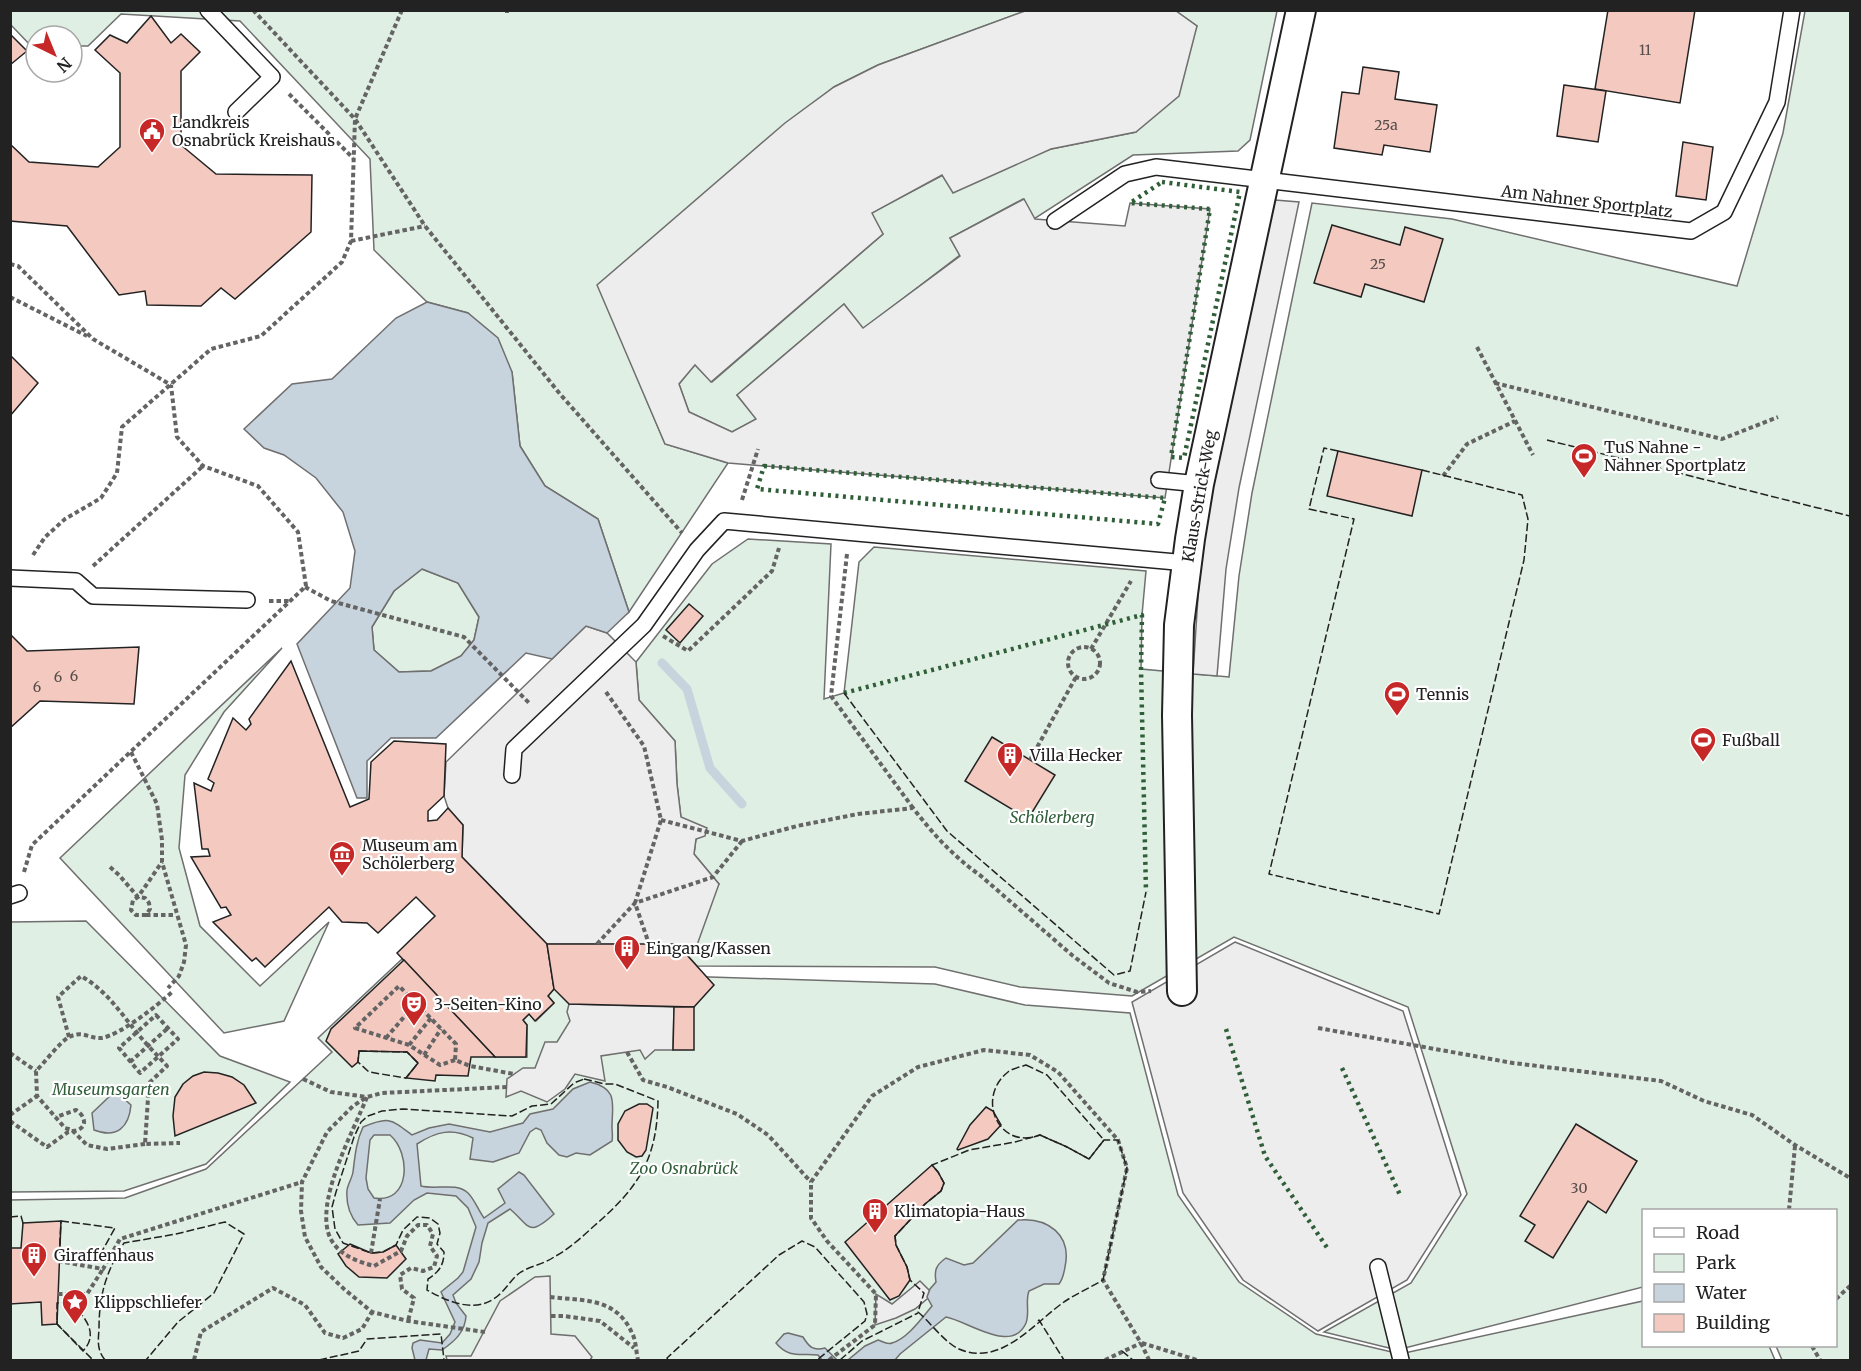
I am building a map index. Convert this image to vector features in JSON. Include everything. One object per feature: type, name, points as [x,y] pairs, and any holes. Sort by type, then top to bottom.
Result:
[{"type":"street","name":"Klaus-Strick-Weg","points":[[1182,991],[1177,715],[1179,625],[1199,484],[1301,10]]},
{"type":"lane","points":[[208,10],[272,77],[236,112]]},
{"type":"lane","name":"Am Nahner Sportplatz","points":[[1055,221],[1125,174],[1156,167],[1691,231],[1724,212],[1777,102],[1792,10]]},
{"type":"lane","points":[[1159,480],[1199,484]]},
{"type":"lane","points":[[512,775],[514,749],[644,626],[697,550],[724,521],[1187,564]]},
{"type":"lane","points":[[14,578],[76,581],[93,596],[247,600]]},
{"type":"lane","points":[[1378,1267],[1401,1360]]},
{"type":"path","points":[[253,10],[355,119],[425,226],[560,394],[697,550]]},
{"type":"path","points":[[14,578],[45,537],[65,519],[101,498],[117,473],[122,427],[211,349],[261,336],[342,262],[351,241],[355,119],[402,10]]},
{"type":"path","points":[[272,77],[354,159]]},
{"type":"path","points":[[351,241],[425,226]]},
{"type":"path","points":[[10,264],[18,266],[93,339]]},
{"type":"path","points":[[10,297],[93,339],[171,385]]},
{"type":"path","points":[[1477,347],[1533,454]]},
{"type":"path","points":[[1495,383],[1722,439],[1778,417]]},
{"type":"path","points":[[171,385],[177,437],[203,466],[258,486],[298,532],[305,587]]},
{"type":"path","points":[[1443,476],[1467,444],[1515,421]]},
{"type":"path","points":[[742,500],[758,449]]},
{"type":"path","points":[[76,581],[203,466]]},
{"type":"path","points":[[644,626],[688,651],[772,571],[786,526]]},
{"type":"path","points":[[849,532],[831,696],[934,835],[966,866],[981,876],[1073,956],[1109,983],[1137,992]]},
{"type":"path","points":[[1091,649],[1143,559]]},
{"type":"path","points":[[305,587],[331,601],[464,637],[510,682]]},
{"type":"path","points":[[15,895],[32,845],[305,587]]},
{"type":"path","points":[[1080,648],[1091,649],[1100,661],[1098,671],[1091,678],[1076,677],[1069,669],[1071,654],[1080,648]]},
{"type":"path","points":[[591,676],[605,691],[644,746],[661,820],[635,903],[597,944]]},
{"type":"path","points":[[1030,760],[1076,677]]},
{"type":"path","points":[[55,1117],[76,1110],[82,1113],[85,1119],[79,1130],[65,1128],[55,1117],[37,1096],[36,1071],[69,1037],[84,1034],[99,1038],[130,1024],[170,990],[184,962],[186,945],[162,862],[162,840],[157,804],[131,752]]},
{"type":"path","points":[[661,820],[742,841],[807,824],[858,814],[913,808]]},
{"type":"path","points":[[635,903],[712,877],[742,841]]},
{"type":"path","points":[[162,862],[138,897],[133,900],[131,910],[136,915],[177,915]]},
{"type":"path","points":[[110,867],[138,897],[145,898],[149,903],[150,909],[146,915]]},
{"type":"path","points":[[635,903],[649,944]]},
{"type":"path","points":[[69,1037],[58,997],[81,976],[94,983],[120,1009],[136,1032],[167,1066],[148,1083],[145,1144]]},
{"type":"path","points":[[456,1060],[456,1044],[399,986],[355,1028],[409,1045],[440,1065],[456,1060],[470,1066],[514,1074]]},
{"type":"path","points":[[386,1038],[416,1003]]},
{"type":"path","points":[[156,1015],[168,1028],[177,1039],[140,1073],[118,1048],[156,1015]]},
{"type":"path","points":[[409,1045],[431,1018]]},
{"type":"path","points":[[130,1062],[168,1028]]},
{"type":"path","points":[[1318,1028],[1513,1063],[1662,1081],[1704,1101],[1752,1115],[1795,1146],[1851,1178]]},
{"type":"path","points":[[423,1055],[441,1029]]},
{"type":"path","points":[[830,1360],[875,1325],[876,1294],[827,1241],[811,1218],[811,1182],[872,1096],[918,1068],[984,1050],[1030,1055],[1058,1072],[1118,1140],[1127,1168],[1103,1280],[1149,1360]]},
{"type":"path","points":[[627,1052],[643,1080],[737,1114],[768,1135],[811,1182]]},
{"type":"path","points":[[10,1053],[36,1071]]},
{"type":"path","points":[[303,1079],[330,1092],[367,1097]]},
{"type":"path","points":[[484,1332],[408,1321],[372,1312],[344,1289],[321,1267],[304,1237],[301,1211],[302,1182],[327,1132],[353,1106],[367,1097],[382,1093],[507,1086]]},
{"type":"path","points":[[10,1115],[37,1096]]},
{"type":"path","points":[[367,1097],[326,1202],[328,1233],[341,1252],[357,1262],[374,1266],[401,1251],[407,1236],[418,1225],[427,1225],[433,1234],[430,1246],[436,1256],[434,1267],[423,1271],[411,1268],[400,1275],[402,1289],[414,1298],[408,1321]]},
{"type":"path","points":[[10,1121],[47,1147],[72,1130]]},
{"type":"path","points":[[72,1130],[87,1145],[107,1149],[145,1144],[180,1143]]},
{"type":"path","points":[[1789,1209],[1795,1146]]},
{"type":"path","points":[[58,1294],[87,1294],[120,1239],[302,1182]]},
{"type":"path","points":[[371,1253],[380,1199]]},
{"type":"path","points":[[58,1261],[103,1269]]},
{"type":"path","points":[[1837,1298],[1851,1286]]},
{"type":"path","points":[[194,1360],[201,1332],[273,1288],[305,1305],[325,1333],[343,1338],[362,1329],[372,1312]]},
{"type":"path","points":[[550,1297],[600,1302],[614,1310],[633,1334],[638,1360]]},
{"type":"path","points":[[551,1316],[600,1321],[634,1348]]},
{"type":"path","points":[[1105,1360],[1141,1343],[1197,1360]]},
{"type":"green space","points":[[11,10],[1025,11],[878,65],[834,87],[598,285],[665,444],[728,463],[629,612],[598,519],[545,486],[520,446],[512,372],[468,313],[427,302],[374,250],[370,159],[240,21],[121,14],[88,46],[84,46],[84,24],[24,24],[24,39],[11,25]]},
{"type":"green space","points":[[1176,11],[1277,11],[1250,140],[1238,151],[1133,155],[1034,219],[1023,199],[950,238],[960,255],[863,329],[844,304],[737,395],[757,419],[732,432],[689,412],[679,384],[695,364],[712,382],[883,234],[871,213],[943,175],[1051,149],[1136,132],[1197,26]]},
{"type":"green space","name":"Schölerberg","points":[[1805,11],[1850,11],[1850,1360],[1782,1360],[1776,1347],[1837,1347],[1837,1209],[1642,1209],[1642,1287],[1397,1350],[1324,1332],[1411,1283],[1467,1194],[1408,1007],[1234,937],[1132,996],[1020,987],[935,967],[697,966],[677,944],[719,884],[694,854],[696,839],[702,836],[681,818],[675,741],[639,700],[636,662],[712,564],[748,539],[831,544],[824,699],[844,693],[859,562],[874,547],[1146,571],[1141,669],[1229,677],[1239,576],[1252,493],[1312,203],[1452,219],[1737,286],[1783,133]]},
{"type":"green space","points":[[422,569],[458,583],[479,617],[474,640],[461,656],[431,671],[399,672],[374,650],[372,627],[394,591]]},
{"type":"green space","points":[[282,648],[224,712],[185,775],[179,848],[200,926],[260,986],[329,922],[284,1021],[224,1033],[60,858]]},
{"type":"green space","name":"Museumsgarten","points":[[86,921],[220,1056],[290,1082],[206,1164],[124,1191],[11,1192],[10,922]]},
{"type":"green space","name":"Zoo Osnabrück","points":[[402,959],[495,1057],[527,1057],[527,1025],[523,1020],[529,1014],[536,1021],[554,1003],[548,996],[554,989],[648,975],[935,984],[1025,1005],[1130,1013],[1178,1195],[1239,1282],[1316,1334],[1400,1354],[1642,1301],[1642,1347],[1769,1347],[1775,1360],[11,1360],[10,1200],[125,1198],[206,1169],[332,1052],[318,1038]]},
{"type":"shaded area","points":[[1025,11],[1176,11],[1197,26],[1179,96],[1136,132],[1051,149],[953,193],[942,175],[872,213],[883,234],[711,382],[695,365],[679,384],[689,412],[732,432],[756,419],[737,395],[844,304],[863,328],[960,256],[950,238],[1024,199],[1035,219],[1125,226],[1130,203],[1210,209],[1165,498],[728,463],[665,444],[597,285],[785,123],[834,87],[878,65]]},
{"type":"shaded area","points":[[1275,200],[1299,202],[1239,488],[1226,569],[1217,676],[1193,674],[1200,566],[1213,484]]},
{"type":"shaded area","points":[[586,626],[607,633],[636,662],[639,700],[675,741],[681,817],[707,828],[705,836],[696,839],[694,854],[719,884],[697,945],[547,944],[462,857],[463,825],[448,808],[444,796],[446,762]]},
{"type":"shaded area","points":[[1235,942],[1403,1011],[1461,1195],[1407,1280],[1318,1331],[1243,1280],[1183,1193],[1132,1002]]},
{"type":"shaded area","points":[[569,1004],[674,1007],[673,1050],[655,1050],[645,1059],[640,1050],[601,1056],[605,1081],[575,1074],[565,1089],[547,1102],[521,1091],[506,1097],[507,1079],[523,1068],[535,1068],[545,1042],[557,1042],[570,1021],[567,1012]]},
{"type":"shaded area","points":[[550,1276],[551,1334],[575,1336],[592,1357],[590,1360],[447,1360],[446,1356],[471,1356],[500,1301],[535,1277]]},
{"type":"shaded area","points":[[920,1281],[933,1294],[915,1309],[875,1325],[876,1294],[892,1304]]},
{"type":"water","points":[[427,302],[468,313],[498,338],[512,372],[520,446],[545,486],[598,519],[629,612],[607,633],[586,626],[552,659],[526,653],[436,738],[391,738],[367,761],[367,798],[357,798],[297,644],[350,588],[355,551],[343,512],[316,478],[284,455],[264,448],[244,429],[292,384],[332,379],[396,318]],"holes":[[[422,569],[458,583],[479,617],[474,640],[461,656],[431,671],[399,672],[374,650],[372,627],[394,591]]]},
{"type":"water","points":[[590,1082],[606,1089],[612,1098],[612,1141],[590,1155],[576,1153],[567,1157],[559,1155],[547,1143],[541,1130],[536,1128],[530,1132],[519,1153],[493,1162],[470,1159],[473,1138],[458,1133],[445,1132],[431,1136],[417,1144],[421,1186],[452,1187],[463,1190],[468,1193],[484,1218],[505,1203],[498,1189],[519,1172],[524,1175],[554,1214],[539,1226],[530,1227],[510,1209],[488,1223],[479,1262],[471,1279],[453,1295],[466,1316],[461,1331],[455,1340],[442,1350],[429,1349],[426,1360],[415,1360],[413,1343],[420,1340],[442,1343],[450,1334],[455,1322],[441,1292],[463,1272],[476,1227],[468,1208],[456,1196],[427,1193],[414,1200],[390,1223],[358,1225],[349,1209],[347,1190],[363,1127],[384,1120],[399,1125],[412,1135],[429,1128],[449,1124],[490,1132],[523,1123],[530,1114],[553,1109],[573,1089]],"holes":[[[374,1135],[390,1135],[402,1153],[404,1176],[395,1193],[386,1198],[374,1198],[368,1189],[366,1178],[370,1140]]]},
{"type":"water","points":[[111,1095],[121,1096],[131,1105],[128,1119],[115,1132],[94,1130],[92,1113]]},
{"type":"water","points":[[1018,1220],[1039,1222],[1055,1230],[1065,1246],[1066,1256],[1064,1274],[1059,1284],[1044,1284],[1029,1291],[1027,1319],[1019,1332],[1011,1336],[989,1334],[946,1317],[895,1360],[848,1360],[865,1346],[878,1340],[886,1343],[898,1341],[914,1328],[932,1306],[927,1297],[936,1282],[936,1268],[940,1263],[946,1258],[964,1265],[973,1263]]},
{"type":"water","points":[[788,1333],[803,1337],[809,1346],[825,1348],[837,1360],[822,1360],[818,1355],[786,1351],[776,1343]]},
{"type":"building","points":[[1608,10],[1695,10],[1680,103],[1595,89]]},
{"type":"building","name":"Landkreis Osnabrück Kreishaus","points":[[151,16],[171,43],[181,34],[200,52],[181,71],[181,145],[216,174],[312,175],[311,232],[235,299],[221,288],[201,306],[147,305],[145,291],[119,295],[67,226],[10,221],[10,144],[29,162],[98,167],[120,147],[120,73],[95,50],[110,35],[127,43]]},
{"type":"building","points":[[10,34],[24,48],[24,53],[10,65]]},
{"type":"building","points":[[1363,67],[1399,72],[1395,99],[1437,105],[1430,152],[1384,145],[1382,155],[1334,148],[1342,92],[1359,94]]},
{"type":"building","points":[[1564,85],[1606,91],[1598,142],[1557,136]]},
{"type":"building","points":[[1683,142],[1713,147],[1706,200],[1676,196]]},
{"type":"building","points":[[1332,225],[1400,245],[1405,227],[1443,239],[1424,302],[1365,284],[1361,297],[1314,283]]},
{"type":"building","points":[[10,355],[38,383],[10,416]]},
{"type":"building","points":[[1338,451],[1422,470],[1412,516],[1327,496]]},
{"type":"building","points":[[689,604],[703,616],[680,643],[666,630]]},
{"type":"building","points":[[10,634],[27,651],[139,647],[134,704],[40,701],[10,728]]},
{"type":"building","name":"Museum am Schölerberg","points":[[291,661],[350,807],[369,799],[371,762],[394,741],[446,744],[444,796],[428,811],[428,821],[437,820],[448,808],[463,825],[462,857],[547,944],[554,989],[548,996],[554,1003],[535,1021],[529,1014],[523,1020],[527,1025],[526,1057],[495,1057],[397,953],[435,916],[416,897],[378,933],[367,923],[342,922],[329,907],[265,967],[256,958],[252,961],[213,922],[231,915],[226,907],[221,908],[191,857],[210,856],[208,849],[202,849],[194,783],[211,791],[214,783],[208,779],[233,718],[246,730],[251,724],[249,719]]},
{"type":"building","name":"Villa Hecker","points":[[992,737],[1055,775],[1028,819],[965,781]]},
{"type":"building","name":"Eingang/Kassen","points":[[547,944],[677,944],[714,985],[694,1007],[569,1004],[554,989]]},
{"type":"building","points":[[404,960],[495,1057],[471,1057],[468,1076],[436,1075],[435,1081],[406,1078],[418,1063],[407,1052],[359,1051],[358,1062],[352,1067],[326,1041],[331,1029]]},
{"type":"building","points":[[674,1007],[694,1007],[694,1050],[673,1050]]},
{"type":"building","points":[[204,1072],[232,1077],[244,1085],[256,1103],[175,1136],[173,1116],[175,1097],[183,1084],[193,1076]]},
{"type":"building","points":[[639,1104],[647,1104],[653,1108],[646,1150],[642,1156],[636,1157],[627,1152],[618,1140],[618,1124],[625,1111]]},
{"type":"building","points":[[986,1107],[993,1111],[1001,1125],[988,1139],[958,1150],[970,1125]]},
{"type":"building","points":[[1576,1124],[1637,1161],[1606,1213],[1588,1201],[1553,1258],[1525,1241],[1535,1225],[1520,1216]]},
{"type":"building","name":"Klimatopia-Haus","points":[[932,1165],[944,1183],[941,1191],[925,1204],[895,1236],[896,1245],[907,1267],[910,1280],[899,1296],[890,1300],[845,1242]]},
{"type":"building","name":"Giraffenhaus","points":[[61,1221],[57,1324],[42,1325],[41,1302],[10,1304],[10,1248],[21,1248],[23,1223]]},
{"type":"building","points":[[350,1244],[371,1253],[383,1252],[396,1245],[406,1259],[387,1278],[359,1277],[346,1266],[338,1254]]},
{"type":"waterway","points":[[662,663],[687,689],[710,768],[742,804]]},
{"type":"hedge","points":[[1162,182],[1240,192],[1184,458],[1171,457],[1210,209],[1130,203],[1162,182]]},
{"type":"hedge","points":[[764,466],[1165,498],[1158,524],[757,489],[764,466]]},
{"type":"hedge","points":[[844,693],[1142,615],[1146,892]]},
{"type":"hedge","points":[[1226,1029],[1265,1156],[1328,1249]]},
{"type":"hedge","points":[[1342,1068],[1400,1195]]},
{"type":"fence","points":[[1547,440],[1850,516]]},
{"type":"fence","points":[[1338,451],[1324,448],[1309,509],[1354,519],[1269,874],[1439,914],[1524,560],[1528,519],[1522,495],[1422,470]]},
{"type":"fence","points":[[844,693],[947,831],[1114,975],[1130,971],[1146,892]]},
{"type":"fence","points":[[359,1051],[407,1052],[418,1063],[406,1078],[369,1072],[358,1062],[359,1051]]},
{"type":"fence","points":[[1026,1065],[1047,1075],[1104,1140],[1089,1159],[1040,1135],[1026,1138],[1013,1136],[1003,1129],[996,1119],[993,1095],[998,1083],[1008,1072],[1026,1065]]},
{"type":"fence","points":[[584,1079],[615,1084],[658,1101],[657,1122],[649,1156],[642,1171],[622,1199],[580,1239],[550,1259],[518,1274],[493,1299],[485,1303],[466,1305],[427,1290],[428,1279],[440,1268],[444,1252],[437,1244],[440,1233],[438,1224],[430,1218],[417,1217],[403,1230],[396,1245],[383,1252],[371,1253],[343,1243],[335,1229],[332,1207],[354,1137],[361,1122],[368,1116],[382,1111],[403,1109],[512,1116],[532,1106],[551,1104],[574,1083],[584,1079]]},
{"type":"fence","points":[[1040,1135],[1089,1159],[1104,1140],[1118,1140],[1127,1168],[1103,1280],[1067,1300],[1018,1339],[1004,1347],[990,1352],[975,1353],[959,1349],[943,1337],[918,1312],[924,1293],[910,1280],[907,1267],[896,1245],[895,1236],[925,1204],[941,1191],[944,1183],[932,1165],[969,1150],[1040,1135]]},
{"type":"fence","points":[[10,1217],[21,1216],[23,1223],[26,1223]]},
{"type":"fence","points":[[61,1221],[115,1228],[96,1262],[59,1258],[61,1221]]},
{"type":"fence","points":[[105,1360],[98,1338],[100,1305],[108,1274],[124,1243],[225,1222],[244,1234],[214,1293],[178,1322],[146,1360]]},
{"type":"fence","points":[[668,1360],[667,1358],[779,1255],[802,1241],[815,1247],[864,1302],[867,1314],[865,1321],[817,1360]]},
{"type":"fence","points":[[70,1302],[85,1319],[90,1331],[88,1344],[83,1351],[57,1324],[57,1303],[70,1302]]},
{"type":"fence","points":[[840,1360],[862,1341],[918,1313]]},
{"type":"fence","points":[[57,1321],[57,1324],[93,1360]]},
{"type":"fence","points":[[1038,1321],[1064,1360]]},
{"type":"fence","points":[[319,1360],[359,1351],[367,1339],[441,1334],[444,1360]]},
{"type":"fence","points":[[1122,1351],[1133,1360]]},
{"type":"place","name":"Landkreis Osnabrück Kreishaus","points":[[152,154]]},
{"type":"place","name":"TuS Nahne - Nahner Sportplatz","points":[[1584,479]]},
{"type":"place","name":"Tennis","points":[[1397,717]]},
{"type":"place","name":"Fußball","points":[[1703,763]]},
{"type":"place","name":"Villa Hecker","points":[[1010,778]]},
{"type":"place","name":"Museum am Schölerberg","points":[[342,877]]},
{"type":"place","name":"Eingang/Kassen","points":[[627,971]]},
{"type":"place","name":"3-Seiten-Kino","points":[[414,1027]]},
{"type":"place","name":"Klimatopia-Haus","points":[[875,1234]]},
{"type":"place","name":"Giraffenhaus","points":[[34,1278]]},
{"type":"place","name":"Klippschliefer","points":[[75,1325]]}]
